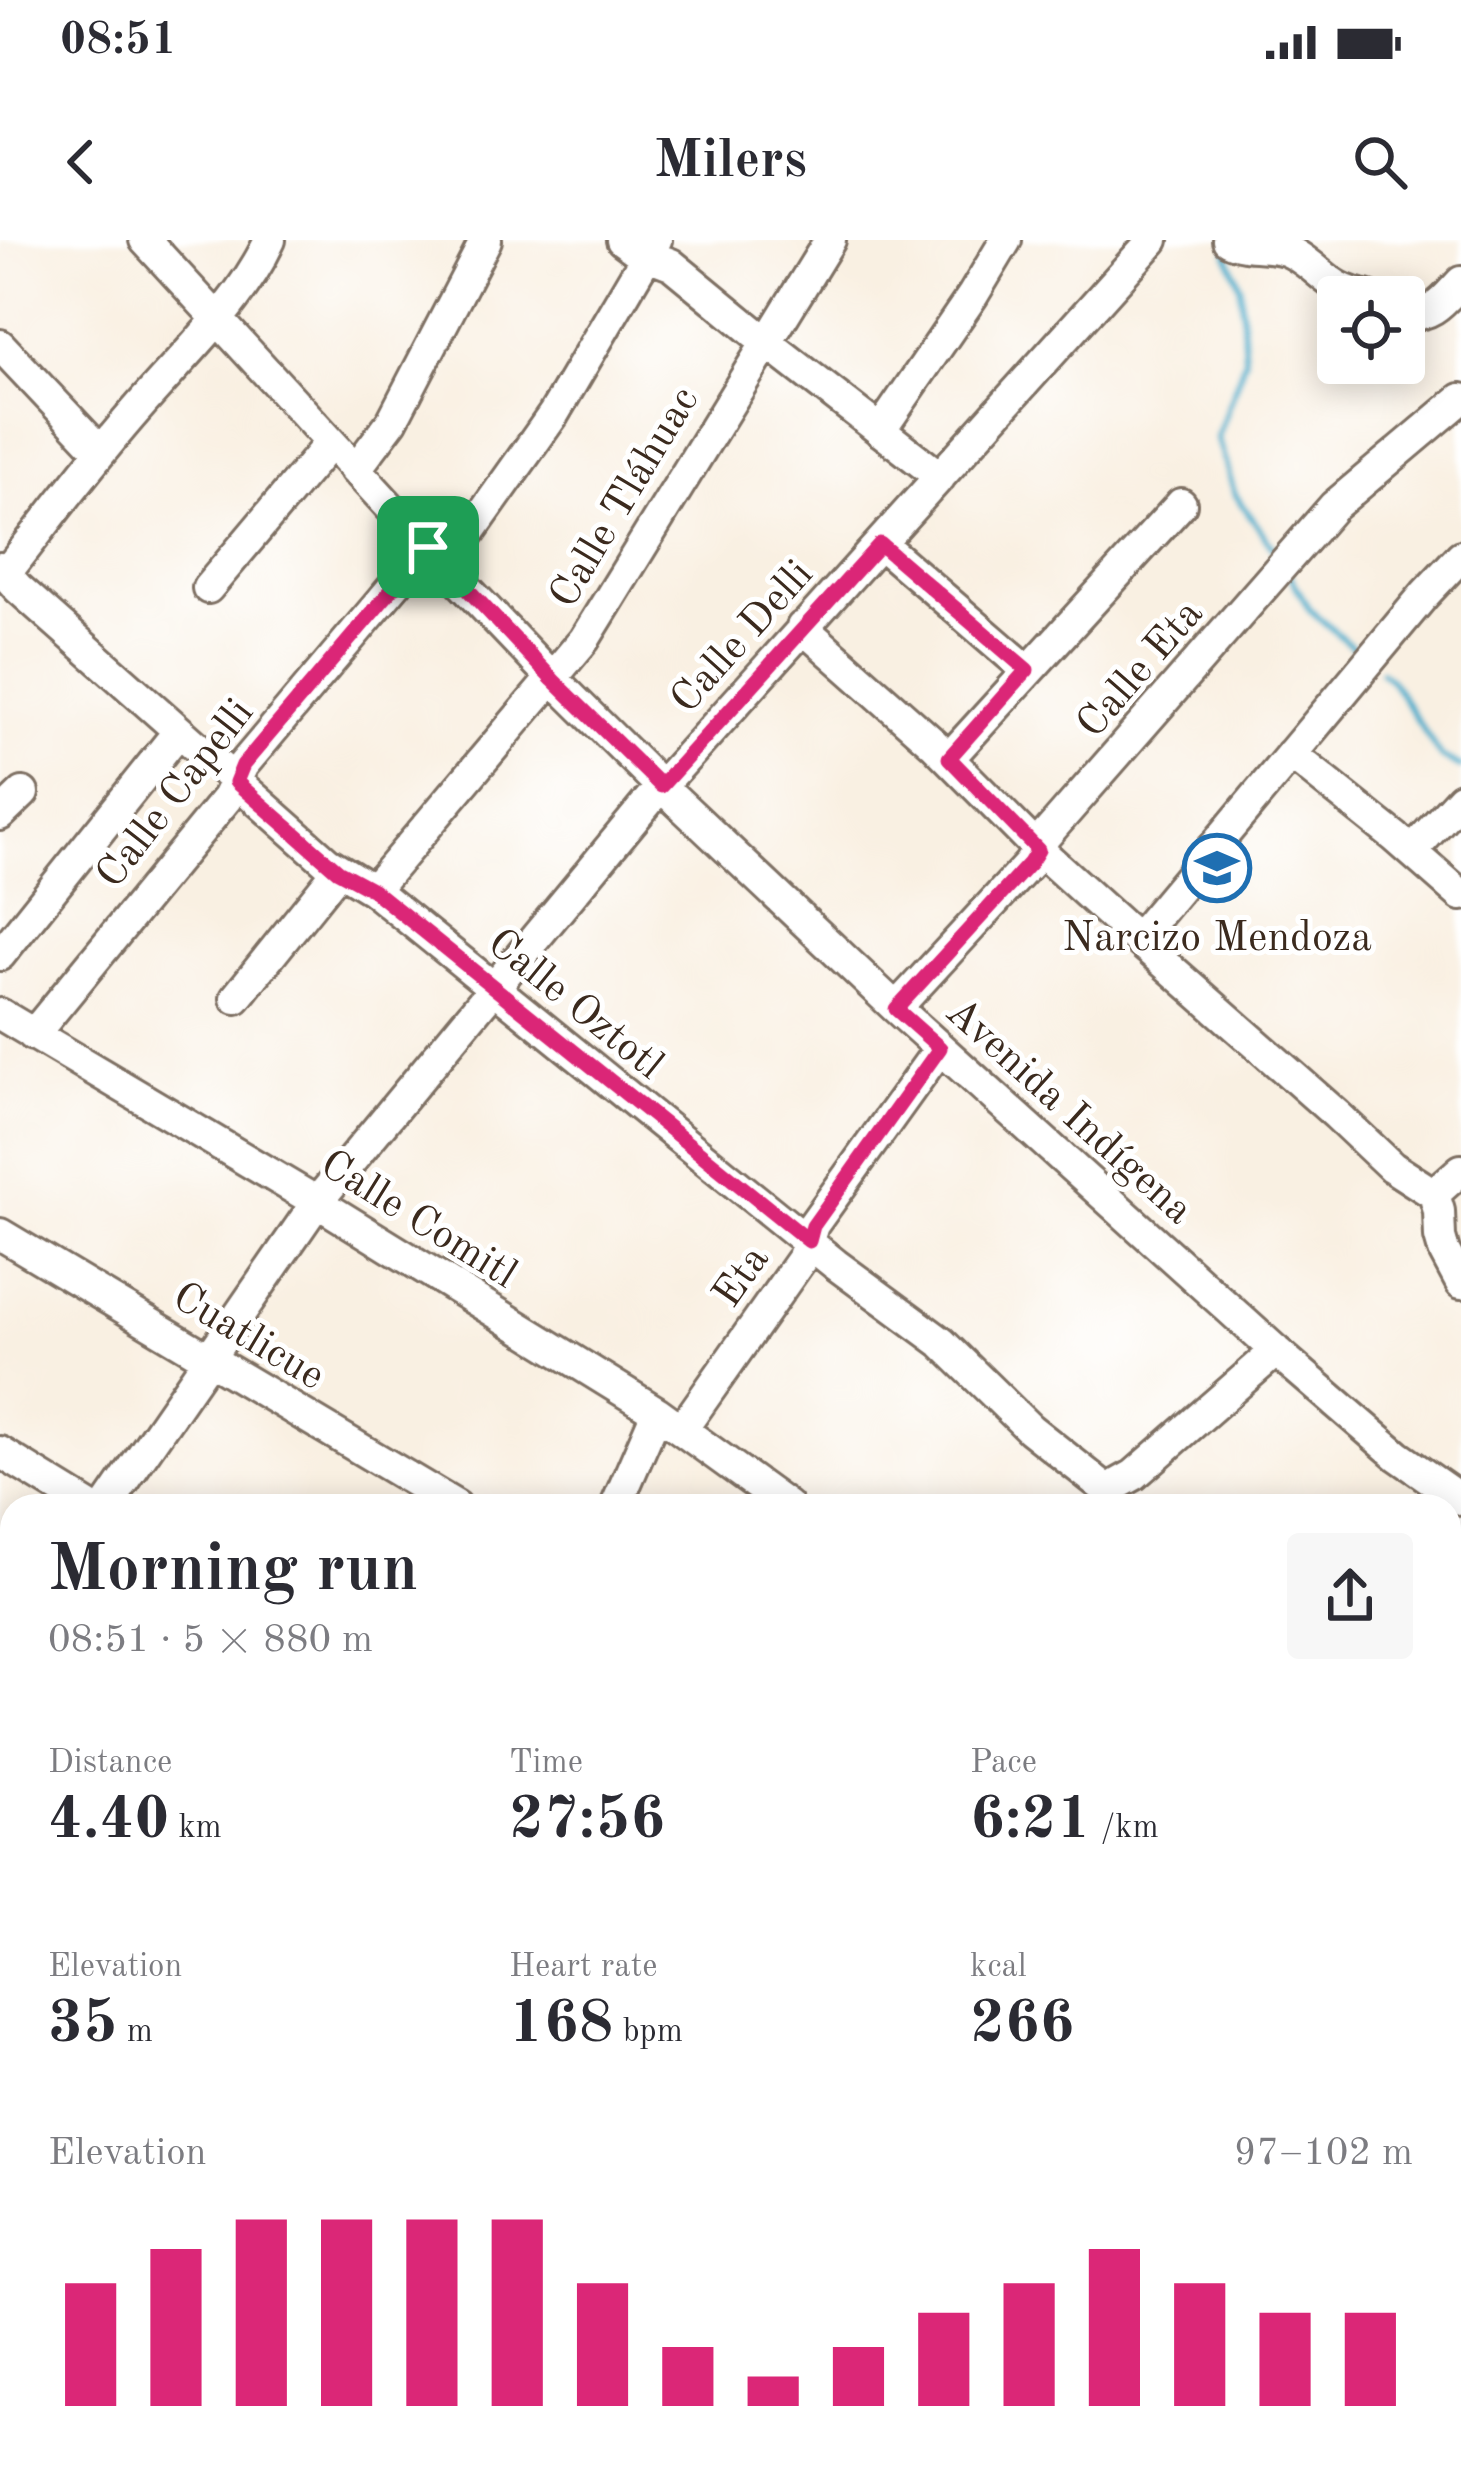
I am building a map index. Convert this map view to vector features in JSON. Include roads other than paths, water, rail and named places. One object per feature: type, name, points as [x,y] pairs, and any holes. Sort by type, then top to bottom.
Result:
[{"type":"street","name":"Avenida Indígena","points":[[145,240],[553,680],[661,786],[896,1009],[1276,1351],[1398,1456],[1452,1494]]},
{"type":"street","points":[[6,583],[100,451],[243,287],[269,240]]},
{"type":"street","points":[[355,470],[380,440],[408,392],[486,240]]},
{"type":"street","name":"Calle Tláhuac","points":[[373,890],[584,640],[830,240]]},
{"type":"street","points":[[880,431],[1006,240]]},
{"type":"street","name":"Calle Delli","points":[[115,1494],[317,1202],[661,786],[1153,240]]},
{"type":"street","points":[[1228,240],[1243,247],[1293,253],[1321,276]]},
{"type":"street","points":[[642,245],[940,476]]},
{"type":"street","name":"Calle Capelli","points":[[33,1035],[227,798],[243,765],[437,557],[553,415],[642,245]]},
{"type":"street","points":[[1425,312],[1461,282]]},
{"type":"street","points":[[0,344],[100,451]]},
{"type":"street","name":"Calle Eta","points":[[896,1009],[1030,863],[1046,835],[1334,506],[1461,399]]},
{"type":"street","points":[[208,588],[330,443]]},
{"type":"street","points":[[949,758],[1180,504]]},
{"type":"street","points":[[880,544],[1027,670]]},
{"type":"street","points":[[1137,939],[1461,556]]},
{"type":"street","name":"Calle Oztotl","points":[[6,583],[338,871],[373,890],[835,1264],[941,1342],[1102,1494]]},
{"type":"street","points":[[802,627],[949,758],[1038,850],[1137,939],[1393,1167],[1434,1194],[1444,1251],[1461,1283]]},
{"type":"street","points":[[0,955],[179,731]]},
{"type":"street","points":[[1291,754],[1461,895]]},
{"type":"street","points":[[1412,850],[1461,798]]},
{"type":"street","points":[[236,998],[338,871]]},
{"type":"street","name":"Calle Comitl","points":[[0,1014],[317,1202],[669,1421],[770,1494]]},
{"type":"street","name":"Eta","points":[[669,1421],[803,1257],[813,1226],[940,1048]]},
{"type":"street","points":[[1434,1194],[1461,1170]]},
{"type":"street","name":"Cuatlicue","points":[[0,1234],[437,1494]]},
{"type":"street","points":[[1113,1494],[1276,1351]]},
{"type":"street","points":[[623,1494],[669,1421]]},
{"type":"street","points":[[0,1452],[68,1494]]},
{"type":"waterway","points":[[1227,252],[1240,286],[1245,359],[1217,437],[1235,494],[1279,556]]},
{"type":"waterway","points":[[1289,573],[1309,609],[1356,650]]},
{"type":"waterway","points":[[1381,672],[1441,757],[1461,767]]},
{"type":"place","name":"Narcizo Mendoza","points":[[1217,868]]}]
